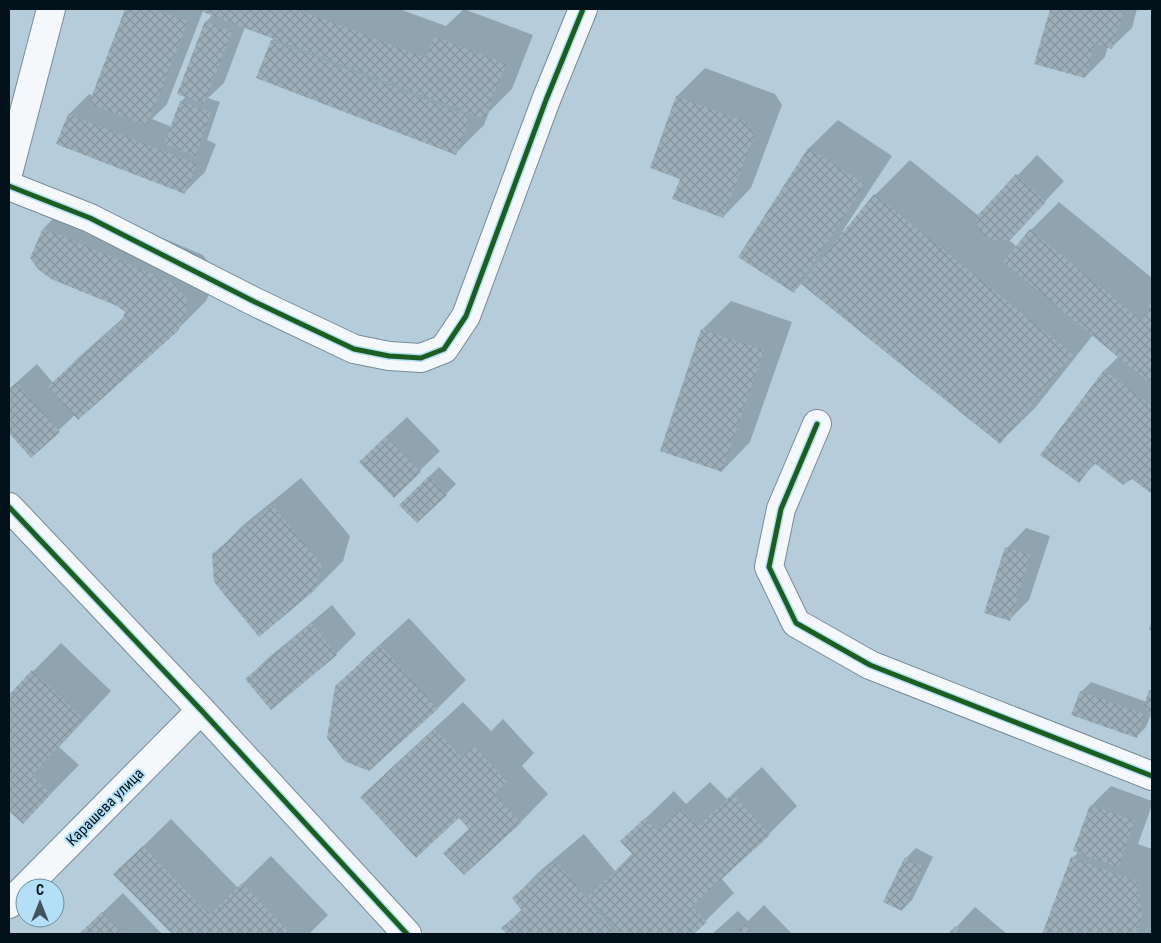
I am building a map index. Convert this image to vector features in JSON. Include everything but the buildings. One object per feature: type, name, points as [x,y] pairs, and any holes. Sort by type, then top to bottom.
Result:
[{"type":"street","points":[[9,170],[51,9]]},
{"type":"street","points":[[9,186],[90,218],[255,302],[354,349],[389,356],[422,358],[444,349],[466,316],[546,100],[583,9]]},
{"type":"street","points":[[817,424],[781,509],[769,567],[796,623],[870,666],[1152,776]]},
{"type":"street","points":[[9,507],[201,710],[408,934]]},
{"type":"street","name":"Карашева улица","points":[[9,904],[201,710]]},
{"type":"cycle path","points":[[9,186],[90,218],[255,302],[354,349],[389,356],[421,358],[444,349],[466,316],[546,100],[583,9]]},
{"type":"cycle path","points":[[817,424],[781,509],[769,567],[796,623],[870,665],[1152,776]]},
{"type":"cycle path","points":[[9,507],[201,710],[407,934]]}]
